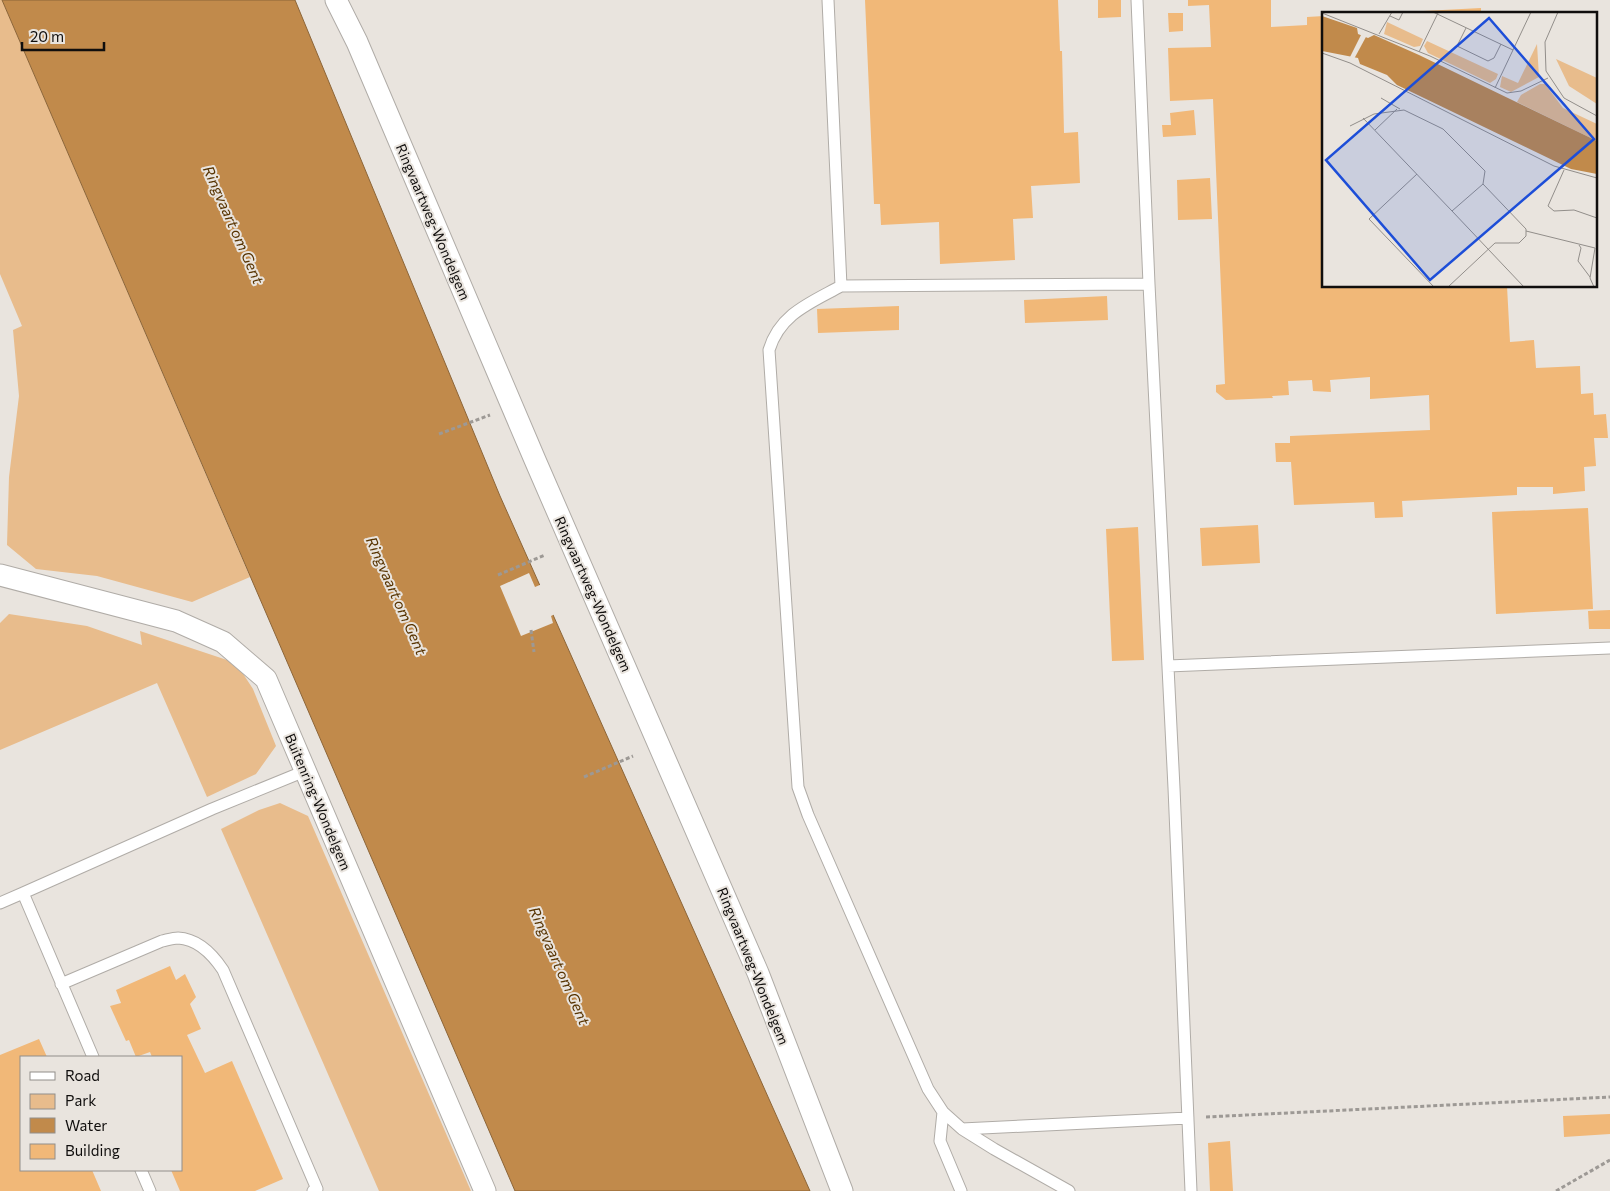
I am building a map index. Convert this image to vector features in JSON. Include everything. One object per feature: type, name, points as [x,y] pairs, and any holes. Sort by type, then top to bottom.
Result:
[{"type":"street","name":"Ringvaartweg-Wondelgem","points":[[336,0],[357,42],[539,470],[758,974],[842,1191]]},
{"type":"street","name":"Buitenring-Wondelgem","points":[[0,575],[176,621],[223,642],[266,679],[485,1191]]},
{"type":"lane","points":[[828,0],[841,286]]},
{"type":"lane","points":[[1137,0],[1191,1191]]},
{"type":"lane","points":[[1069,1191],[1002,1154],[962,1129],[944,1112],[928,1090],[808,814],[798,786],[769,350],[773,336],[782,324],[796,311],[841,286],[1149,284]]},
{"type":"lane","points":[[1168,666],[1610,648]]},
{"type":"lane","points":[[0,903],[306,771]]},
{"type":"lane","points":[[22,893],[93,1056]]},
{"type":"lane","points":[[61,984],[162,940],[179,938],[196,942],[212,954],[224,970],[317,1189],[313,1191]]},
{"type":"lane","points":[[944,1112],[940,1140],[961,1191]]},
{"type":"lane","points":[[962,1129],[1188,1118]]},
{"type":"lane","points":[[141,1171],[150,1191]]},
{"type":"path","points":[[439,434],[494,413]]},
{"type":"path","points":[[498,576],[545,555]]},
{"type":"path","points":[[531,630],[534,652]]},
{"type":"path","points":[[584,776],[633,756]]},
{"type":"path","points":[[1188,1118],[1610,1097]]},
{"type":"path","points":[[1556,1191],[1610,1160]]},
{"type":"green space","points":[[0,0],[2,0],[250,577],[192,602],[97,576],[36,569],[7,545],[9,477],[19,396],[13,330],[22,326],[0,274]]},
{"type":"green space","points":[[9,614],[87,626],[142,645],[140,631],[236,663],[253,689],[276,746],[256,774],[207,797],[157,683],[0,750],[0,623]]},
{"type":"green space","points":[[280,803],[308,816],[471,1191],[379,1191],[221,829],[259,810]]},
{"type":"water","name":"Ringvaart om Gent","points":[[2,0],[295,0],[500,496],[810,1191],[515,1191]]},
{"type":"pier","points":[[529,573],[535,587],[542,584],[555,614],[551,616],[553,623],[521,636],[500,586]]},
{"type":"building","points":[[865,0],[1058,0],[1060,51],[1062,51],[1064,133],[1078,132],[1080,183],[1031,186],[1033,218],[1013,219],[1015,260],[940,264],[939,222],[881,225],[880,204],[874,204]]},
{"type":"building","points":[[1098,0],[1121,0],[1121,17],[1098,18]]},
{"type":"building","points":[[1188,0],[1271,0],[1271,27],[1307,25],[1307,17],[1322,16],[1322,288],[1507,288],[1510,342],[1534,340],[1536,368],[1580,366],[1581,394],[1593,393],[1594,415],[1606,414],[1608,438],[1594,438],[1596,466],[1584,467],[1585,491],[1553,494],[1553,487],[1517,487],[1517,495],[1402,501],[1403,517],[1375,518],[1374,502],[1294,505],[1291,462],[1276,462],[1275,443],[1290,443],[1290,436],[1430,430],[1429,395],[1370,399],[1370,377],[1330,380],[1331,392],[1313,391],[1312,380],[1288,381],[1289,395],[1272,396],[1273,398],[1226,400],[1216,392],[1216,385],[1225,384],[1213,99],[1170,101],[1168,48],[1211,47],[1209,5],[1188,6]]},
{"type":"building","points":[[1481,8],[1481,12],[1404,12]]},
{"type":"building","points":[[1168,13],[1183,13],[1183,31],[1169,32]]},
{"type":"building","points":[[1194,110],[1196,135],[1163,137],[1162,125],[1171,125],[1170,113]]},
{"type":"building","points":[[1210,178],[1212,219],[1178,220],[1177,180]]},
{"type":"building","points":[[1107,296],[1108,320],[1025,323],[1024,300]]},
{"type":"building","points":[[899,306],[899,330],[818,333],[817,309]]},
{"type":"building","points":[[1588,508],[1593,609],[1496,614],[1492,512]]},
{"type":"building","points":[[1258,525],[1260,563],[1202,566],[1200,528]]},
{"type":"building","points":[[1138,527],[1144,660],[1112,661],[1106,529]]},
{"type":"building","points":[[1610,610],[1610,629],[1589,629],[1588,611]]},
{"type":"building","points":[[170,966],[176,980],[185,974],[196,997],[190,1004],[201,1029],[187,1035],[205,1073],[232,1061],[283,1179],[255,1191],[180,1191],[171,1171],[182,1171],[182,1056],[152,1056],[150,1052],[136,1056],[129,1040],[126,1041],[110,1006],[121,1003],[116,990]]},
{"type":"building","points":[[39,1039],[47,1056],[20,1056],[20,1171],[92,1171],[101,1191],[0,1191],[0,1055]]},
{"type":"building","points":[[1610,1114],[1610,1134],[1564,1137],[1563,1116]]},
{"type":"building","points":[[1230,1141],[1233,1191],[1210,1191],[1208,1143]]}]
